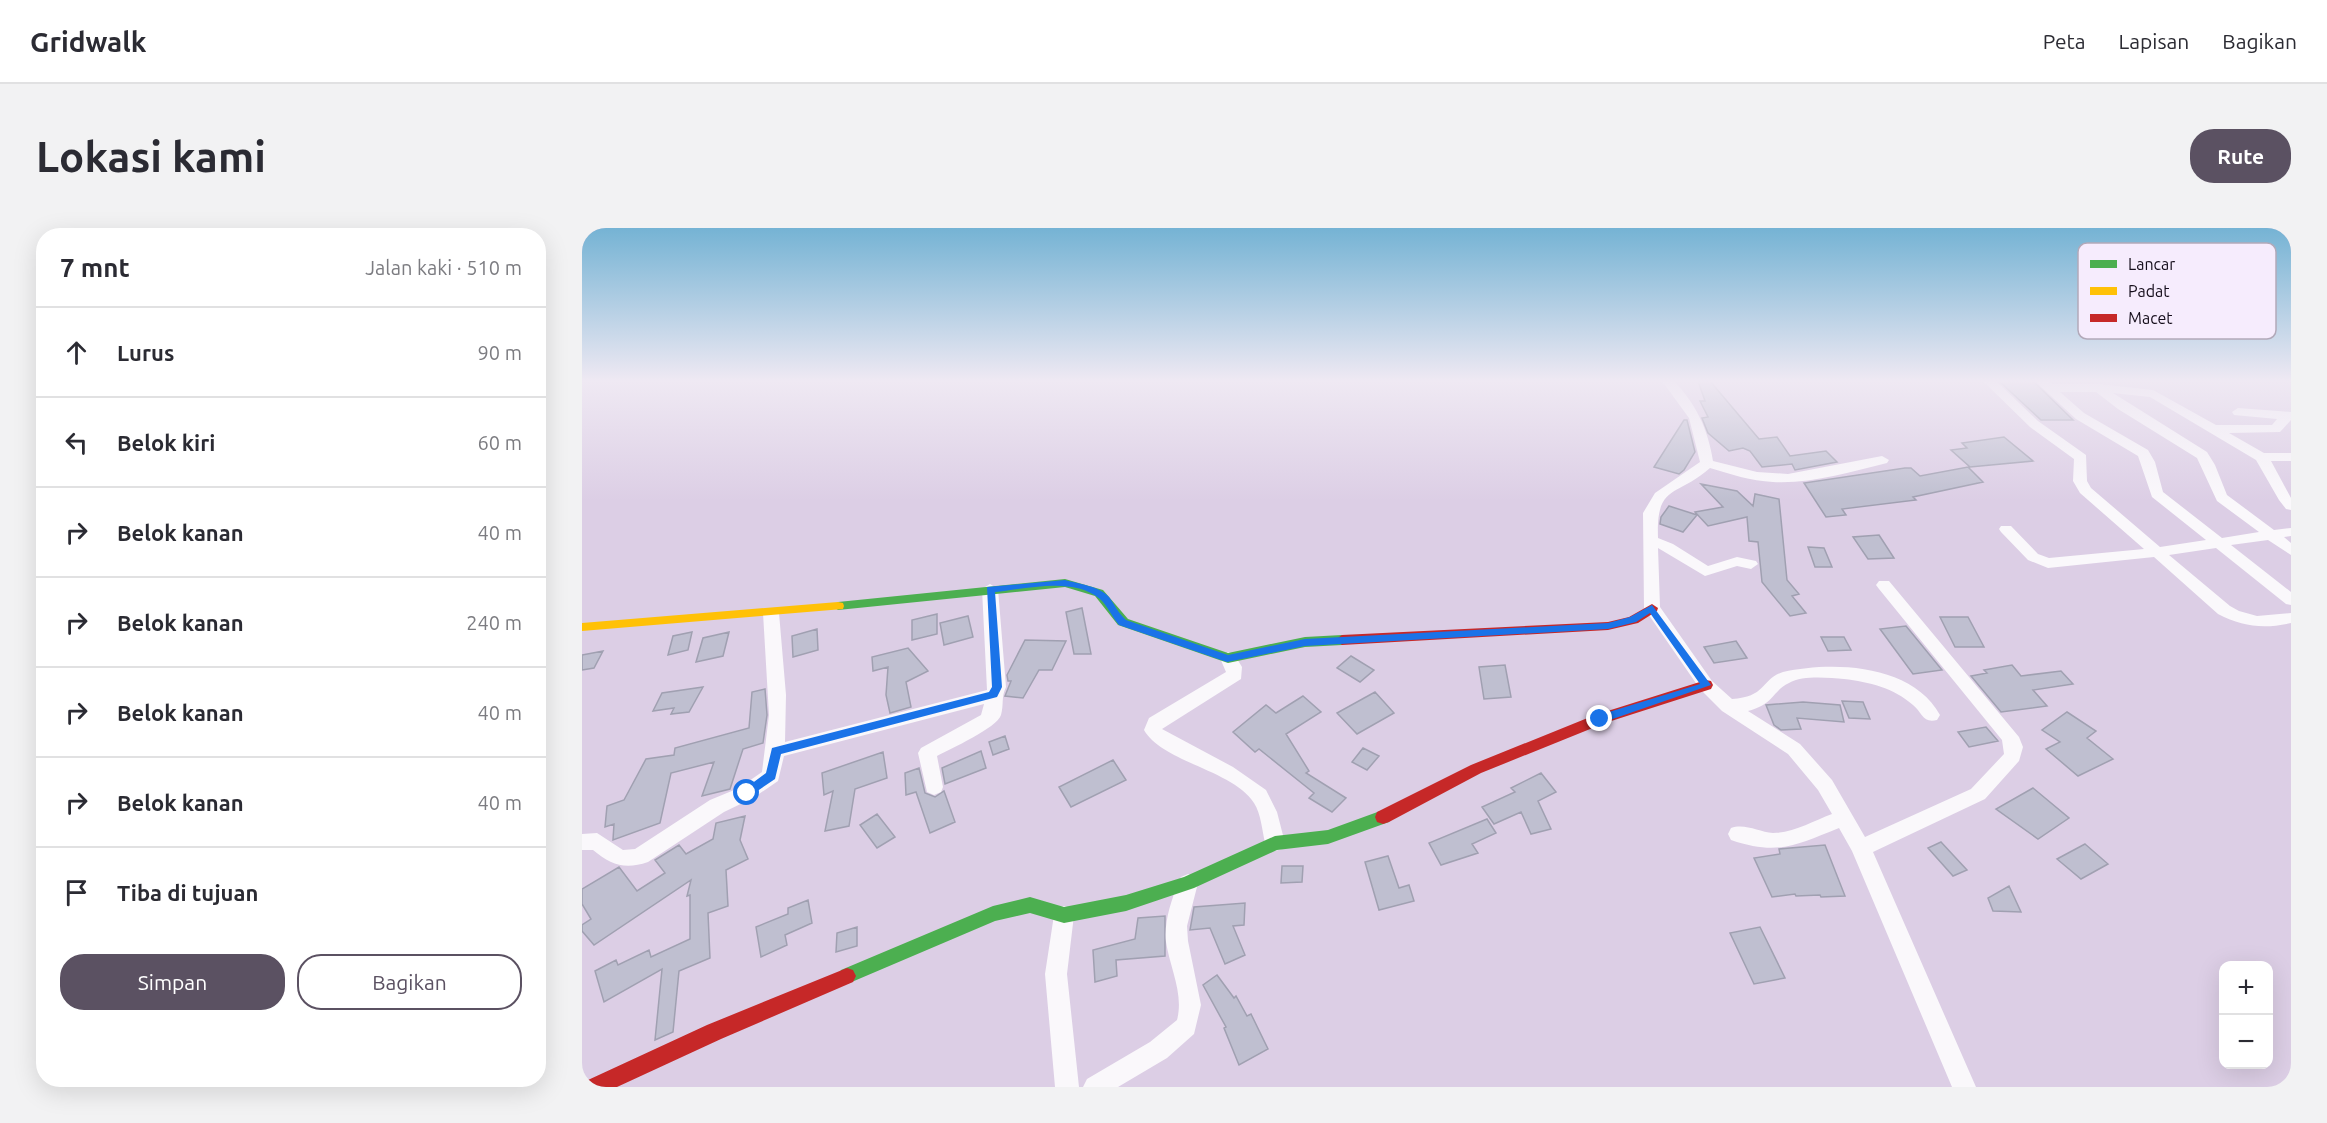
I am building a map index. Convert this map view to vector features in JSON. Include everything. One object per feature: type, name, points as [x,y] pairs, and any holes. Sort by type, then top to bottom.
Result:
[{"type":"street","points":[[1697,421],[1702,430],[1707,463]]},
{"type":"street","points":[[2031,421],[2081,458],[2080,481],[2085,490],[2224,610],[2263,624],[2291,618]]},
{"type":"street","points":[[2088,421],[2143,453],[2148,458],[2152,487],[2157,494],[2291,600]]},
{"type":"street","points":[[2147,421],[2208,460],[2216,491],[2291,550]]},
{"type":"street","points":[[2202,421],[2261,457],[2266,462],[2281,494],[2291,506]]},
{"type":"street","points":[[2256,421],[2271,429]]},
{"type":"street","points":[[2216,429],[2271,429],[2279,428],[2285,421]]},
{"type":"street","points":[[2261,457],[2291,457]]},
{"type":"street","points":[[1707,463],[1757,476],[1778,478],[1830,472],[1882,460]]},
{"type":"street","points":[[1707,463],[1694,476],[1665,490],[1653,500],[1650,513],[1652,608],[1706,685],[1728,706],[1794,749],[1825,785],[1861,848],[1964,1087]]},
{"type":"street","points":[[2006,529],[2033,557],[2048,563],[2158,552],[2291,532]]},
{"type":"street","points":[[1652,541],[1668,546],[1705,571],[1712,571],[1732,561],[1741,560],[1751,564]]},
{"type":"street","points":[[583,628],[771,614],[990,589],[1065,583],[1091,590],[1105,598],[1113,613],[1123,622],[1227,658],[1305,642],[1608,626],[1633,620],[1652,608]]},
{"type":"street","points":[[1861,848],[1978,794],[2013,756],[2014,747],[2010,737],[1884,585]]},
{"type":"street","points":[[934,787],[927,753],[992,715],[993,695],[997,687],[990,589]]},
{"type":"street","points":[[582,843],[597,841],[620,859],[630,861],[717,806],[740,797],[771,776],[776,751],[777,695],[771,614]]},
{"type":"street","points":[[1227,658],[1234,667],[1235,675],[1155,723],[1153,730],[1158,737],[1245,784],[1259,795],[1266,808],[1275,843]]},
{"type":"street","points":[[1728,706],[1759,702],[1769,695],[1783,678],[1827,672],[1874,678],[1900,687],[1922,702],[1931,715]]},
{"type":"street","points":[[595,1087],[714,1032],[993,914],[1030,906],[1064,915],[1126,903],[1188,883],[1275,843],[1328,837],[1371,824],[1476,769],[1600,719],[1706,685]]},
{"type":"street","points":[[776,751],[993,695]]},
{"type":"street","points":[[1738,834],[1772,841],[1790,839],[1842,818]]},
{"type":"street","points":[[1095,1087],[1171,1041],[1186,1027],[1190,1006],[1185,971],[1176,939],[1177,915],[1188,883]]},
{"type":"street","points":[[1064,915],[1056,974],[1067,1087]]},
{"type":"building","points":[[1683,421],[1687,421],[1695,452],[1684,470],[1679,474],[1654,467]]},
{"type":"building","points":[[1703,421],[1744,421],[1759,439],[1777,437],[1790,456],[1826,451],[1837,462],[1795,470],[1792,464],[1762,467],[1750,451],[1743,448],[1729,451],[1708,433]]},
{"type":"building","points":[[2004,437],[2033,461],[1970,467],[1951,450],[1967,448],[1962,443]]},
{"type":"building","points":[[1968,467],[1983,482],[1913,497],[1916,500],[1842,509],[1846,515],[1826,517],[1804,483],[1905,468],[1911,468],[1920,476]]},
{"type":"building","points":[[1701,484],[1737,491],[1753,506],[1755,494],[1779,499],[1787,580],[1799,594],[1792,596],[1806,613],[1790,616],[1762,582],[1758,542],[1749,541],[1747,517],[1708,526],[1695,512],[1723,507]]},
{"type":"building","points":[[1669,506],[1697,515],[1683,532],[1660,524],[1661,517]]},
{"type":"building","points":[[1879,535],[1894,558],[1868,559],[1853,537]]},
{"type":"building","points":[[1808,547],[1824,548],[1832,567],[1815,567]]},
{"type":"building","points":[[1082,608],[1091,654],[1074,654],[1066,612]]},
{"type":"building","points":[[937,614],[937,634],[912,640],[912,620]]},
{"type":"building","points":[[968,616],[973,637],[944,645],[940,623]]},
{"type":"building","points":[[1940,617],[1968,617],[1984,647],[1955,647]]},
{"type":"building","points":[[1906,626],[1942,670],[1913,674],[1880,629]]},
{"type":"building","points":[[817,629],[818,650],[793,657],[792,636]]},
{"type":"building","points":[[692,632],[688,650],[668,655],[673,636]]},
{"type":"building","points":[[729,632],[723,656],[696,662],[703,638]]},
{"type":"building","points":[[1821,637],[1844,637],[1851,650],[1828,651]]},
{"type":"building","points":[[1025,640],[1066,641],[1052,670],[1039,670],[1023,698],[1005,696],[1011,681],[1008,681],[1007,675]]},
{"type":"building","points":[[1736,641],[1747,658],[1714,663],[1704,647]]},
{"type":"building","points":[[908,648],[928,671],[906,682],[911,707],[890,713],[886,695],[888,667],[873,671],[872,657]]},
{"type":"building","points":[[603,651],[594,668],[582,670],[582,655]]},
{"type":"building","points":[[1351,656],[1374,670],[1360,682],[1337,668]]},
{"type":"building","points":[[1505,665],[1511,697],[1484,699],[1479,667]]},
{"type":"building","points":[[2012,665],[2021,676],[2061,671],[2073,684],[2033,690],[2047,706],[2001,712],[1971,676],[1987,673],[1984,670]]},
{"type":"building","points":[[703,687],[689,712],[671,714],[674,708],[653,711],[662,693]]},
{"type":"building","points":[[765,689],[767,715],[763,743],[743,749],[730,789],[702,796],[714,762],[671,773],[660,823],[613,840],[614,824],[605,827],[607,806],[624,800],[646,759],[674,755],[675,748],[749,728],[752,692]]},
{"type":"building","points":[[1375,692],[1394,713],[1357,734],[1337,713]]},
{"type":"building","points":[[1303,696],[1321,712],[1286,734],[1309,771],[1306,773],[1346,798],[1332,812],[1309,798],[1314,793],[1259,749],[1255,752],[1233,732],[1266,705],[1276,713]]},
{"type":"building","points":[[1842,701],[1863,702],[1870,719],[1849,718]]},
{"type":"building","points":[[1803,702],[1840,705],[1844,722],[1797,718],[1801,729],[1781,730],[1774,725],[1766,705]]},
{"type":"building","points":[[2067,712],[2096,731],[2087,738],[2113,759],[2078,776],[2046,749],[2060,742],[2042,730]]},
{"type":"building","points":[[1986,727],[1998,741],[1969,747],[1958,732]]},
{"type":"building","points":[[1005,736],[1009,749],[993,755],[989,742]]},
{"type":"building","points":[[1363,748],[1379,756],[1367,770],[1352,762]]},
{"type":"building","points":[[981,751],[986,768],[945,784],[942,768]]},
{"type":"building","points":[[883,752],[887,778],[855,789],[849,826],[825,831],[833,791],[824,795],[822,773]]},
{"type":"building","points":[[1113,760],[1126,780],[1071,807],[1059,787]]},
{"type":"building","points":[[919,768],[925,793],[935,797],[944,791],[955,822],[930,833],[916,792],[906,795],[905,773]]},
{"type":"building","points":[[1541,773],[1556,792],[1538,801],[1551,829],[1531,834],[1521,812],[1494,824],[1482,807],[1515,792],[1511,788]]},
{"type":"building","points":[[2033,788],[2069,818],[2038,839],[1996,809]]},
{"type":"building","points":[[877,814],[895,837],[877,848],[860,825]]},
{"type":"building","points":[[745,816],[740,840],[748,859],[726,870],[728,906],[708,913],[710,958],[679,971],[673,1032],[655,1040],[662,969],[604,1002],[595,971],[616,960],[618,965],[649,950],[651,957],[690,939],[690,895],[687,896],[691,880],[594,945],[582,931],[582,925],[591,919],[582,904],[582,889],[619,867],[637,891],[665,873],[655,860],[679,845],[686,854],[713,839],[716,823]]},
{"type":"building","points":[[1487,819],[1496,833],[1472,844],[1478,853],[1441,865],[1429,843]]},
{"type":"building","points":[[1941,842],[1967,870],[1953,876],[1928,848]]},
{"type":"building","points":[[2085,844],[2108,864],[2081,879],[2057,859]]},
{"type":"building","points":[[1825,845],[1845,896],[1796,896],[1795,894],[1772,897],[1754,858],[1780,854],[1779,849]]},
{"type":"building","points":[[1388,856],[1399,888],[1409,885],[1414,901],[1379,910],[1365,862]]},
{"type":"building","points":[[1282,866],[1303,866],[1302,882],[1281,883]]},
{"type":"building","points":[[2009,886],[2021,912],[1993,911],[1988,898]]},
{"type":"building","points":[[808,900],[812,923],[785,935],[787,945],[761,957],[756,927],[788,914],[788,908]]},
{"type":"building","points":[[1245,903],[1244,925],[1233,926],[1245,955],[1225,964],[1210,928],[1190,930],[1194,907]]},
{"type":"building","points":[[1165,916],[1165,956],[1116,960],[1117,976],[1095,982],[1093,950],[1135,939],[1138,918]]},
{"type":"building","points":[[857,927],[857,946],[836,952],[837,933]]},
{"type":"building","points":[[1760,927],[1785,978],[1754,984],[1730,933]]},
{"type":"building","points":[[1217,975],[1234,998],[1236,996],[1247,1016],[1251,1014],[1268,1049],[1239,1065],[1224,1028],[1226,1027],[1203,985]]},
{"type":"traffic: fast","points":[[838,606],[1065,583],[1099,593],[1123,622],[1228,658],[1305,642],[1342,640]]},
{"type":"traffic: fast","points":[[847,976],[993,914],[1030,905],[1064,915],[1126,903],[1188,883],[1275,843],[1328,837],[1383,817]]},
{"type":"traffic: slow","points":[[582,627],[838,606]]},
{"type":"traffic: jam","points":[[1342,640],[1608,626],[1633,620],[1652,608]]},
{"type":"traffic: jam","points":[[1383,817],[1476,769],[1600,719],[1706,685]]},
{"type":"traffic: jam","points":[[595,1087],[714,1032],[847,976]]},
{"type":"route","points":[[747,793],[771,776],[776,751],[981,700],[993,695],[997,687],[990,589],[1065,583],[1091,590],[1105,598],[1113,613],[1123,622],[1227,658],[1305,642],[1608,626],[1633,620],[1652,608],[1706,685],[1600,719]]}]
